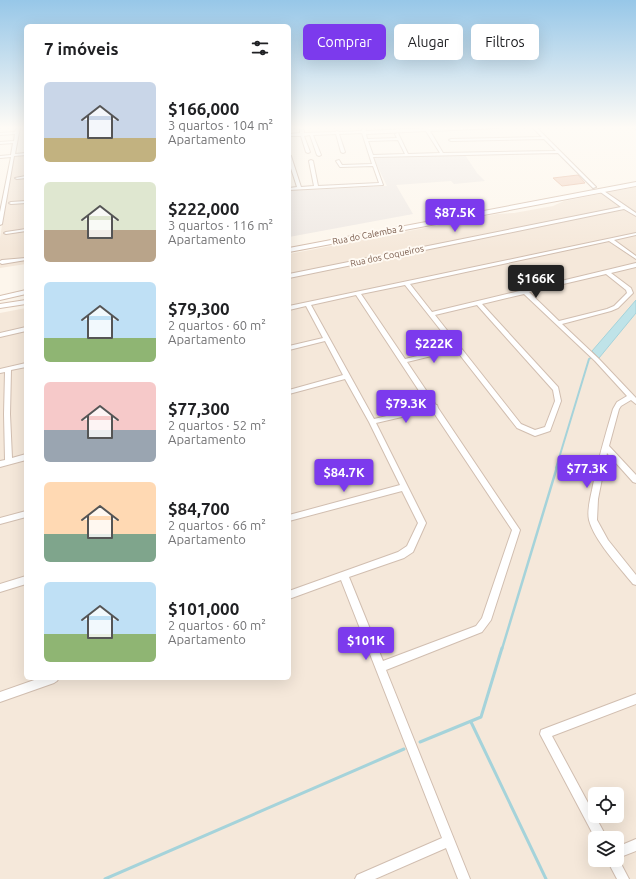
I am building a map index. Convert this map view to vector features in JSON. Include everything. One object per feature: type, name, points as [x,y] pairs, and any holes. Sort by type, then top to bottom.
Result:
[{"type":"main road","name":"Rua do Calemba 2","points":[[291,250],[636,179]]},
{"type":"main road","name":"Rua do Calemba 2","points":[[291,244],[597,188],[636,184]]},
{"type":"main road","points":[[0,298],[24,292]]},
{"type":"main road","points":[[0,306],[24,302]]},
{"type":"street","points":[[0,224],[11,168]]},
{"type":"street","points":[[293,168],[299,188]]},
{"type":"street","points":[[312,168],[316,187]]},
{"type":"street","points":[[291,189],[382,184],[376,168]]},
{"type":"street","points":[[575,168],[597,188],[636,214]]},
{"type":"street","points":[[17,178],[24,177]]},
{"type":"street","points":[[11,203],[24,202]]},
{"type":"street","name":"Rua dos Coqueiros","points":[[291,276],[626,207]]},
{"type":"street","points":[[6,233],[24,230]]},
{"type":"street","points":[[291,308],[636,234]]},
{"type":"street","points":[[610,239],[636,258]]},
{"type":"street","points":[[2,262],[24,259]]},
{"type":"street","points":[[432,314],[526,293],[636,265]]},
{"type":"street","points":[[558,322],[616,307],[630,293],[630,291],[608,272]]},
{"type":"street","points":[[406,284],[432,314],[519,426],[535,433],[548,429],[558,401],[556,389],[479,304]]},
{"type":"street","points":[[526,293],[597,360],[633,400],[619,404],[616,409],[594,501],[593,520],[597,530],[636,581]]},
{"type":"street","points":[[358,294],[516,530],[483,625],[479,629],[380,666]]},
{"type":"street","points":[[291,594],[401,555],[410,549],[422,523],[372,422],[308,304]]},
{"type":"street","points":[[0,335],[24,329]]},
{"type":"street","points":[[291,348],[326,339]]},
{"type":"street","points":[[404,361],[458,348]]},
{"type":"street","points":[[0,371],[24,366]]},
{"type":"street","points":[[8,369],[3,415],[9,462]]},
{"type":"street","points":[[291,391],[348,376]]},
{"type":"street","points":[[372,422],[435,407]]},
{"type":"street","points":[[606,447],[636,480]]},
{"type":"street","points":[[0,464],[24,458]]},
{"type":"street","points":[[291,517],[404,487]]},
{"type":"street","points":[[0,521],[24,515]]},
{"type":"street","points":[[344,576],[464,879]]},
{"type":"street","points":[[0,588],[24,581]]},
{"type":"street","points":[[0,697],[48,680]]},
{"type":"street","points":[[597,831],[545,734],[636,699]]},
{"type":"street","points":[[361,879],[448,841]]},
{"type":"street","points":[[624,850],[636,845]]},
{"type":"street","points":[[617,867],[623,879]]},
{"type":"shaded area","points":[[11,168],[24,168],[24,264],[0,268],[0,238]]},
{"type":"shaded area","points":[[378,168],[474,168],[485,181],[454,184],[451,181],[396,185],[413,214],[291,237],[291,191],[387,186]]},
{"type":"shaded area","points":[[636,187],[636,879],[0,879],[0,313],[24,308],[24,680],[291,680],[291,254],[497,214],[514,213],[553,206],[564,201]]},
{"type":"water","points":[[636,300],[636,313],[599,358],[592,351]]},
{"type":"building","points":[[578,175],[585,183],[562,186],[553,178]]},
{"type":"waterway","points":[[556,468],[589,359],[592,357]]},
{"type":"waterway","points":[[502,649],[557,467]]},
{"type":"waterway","points":[[420,742],[481,717],[502,648]]},
{"type":"waterway","points":[[471,722],[546,879]]},
{"type":"waterway","points":[[105,879],[404,749]]}]
